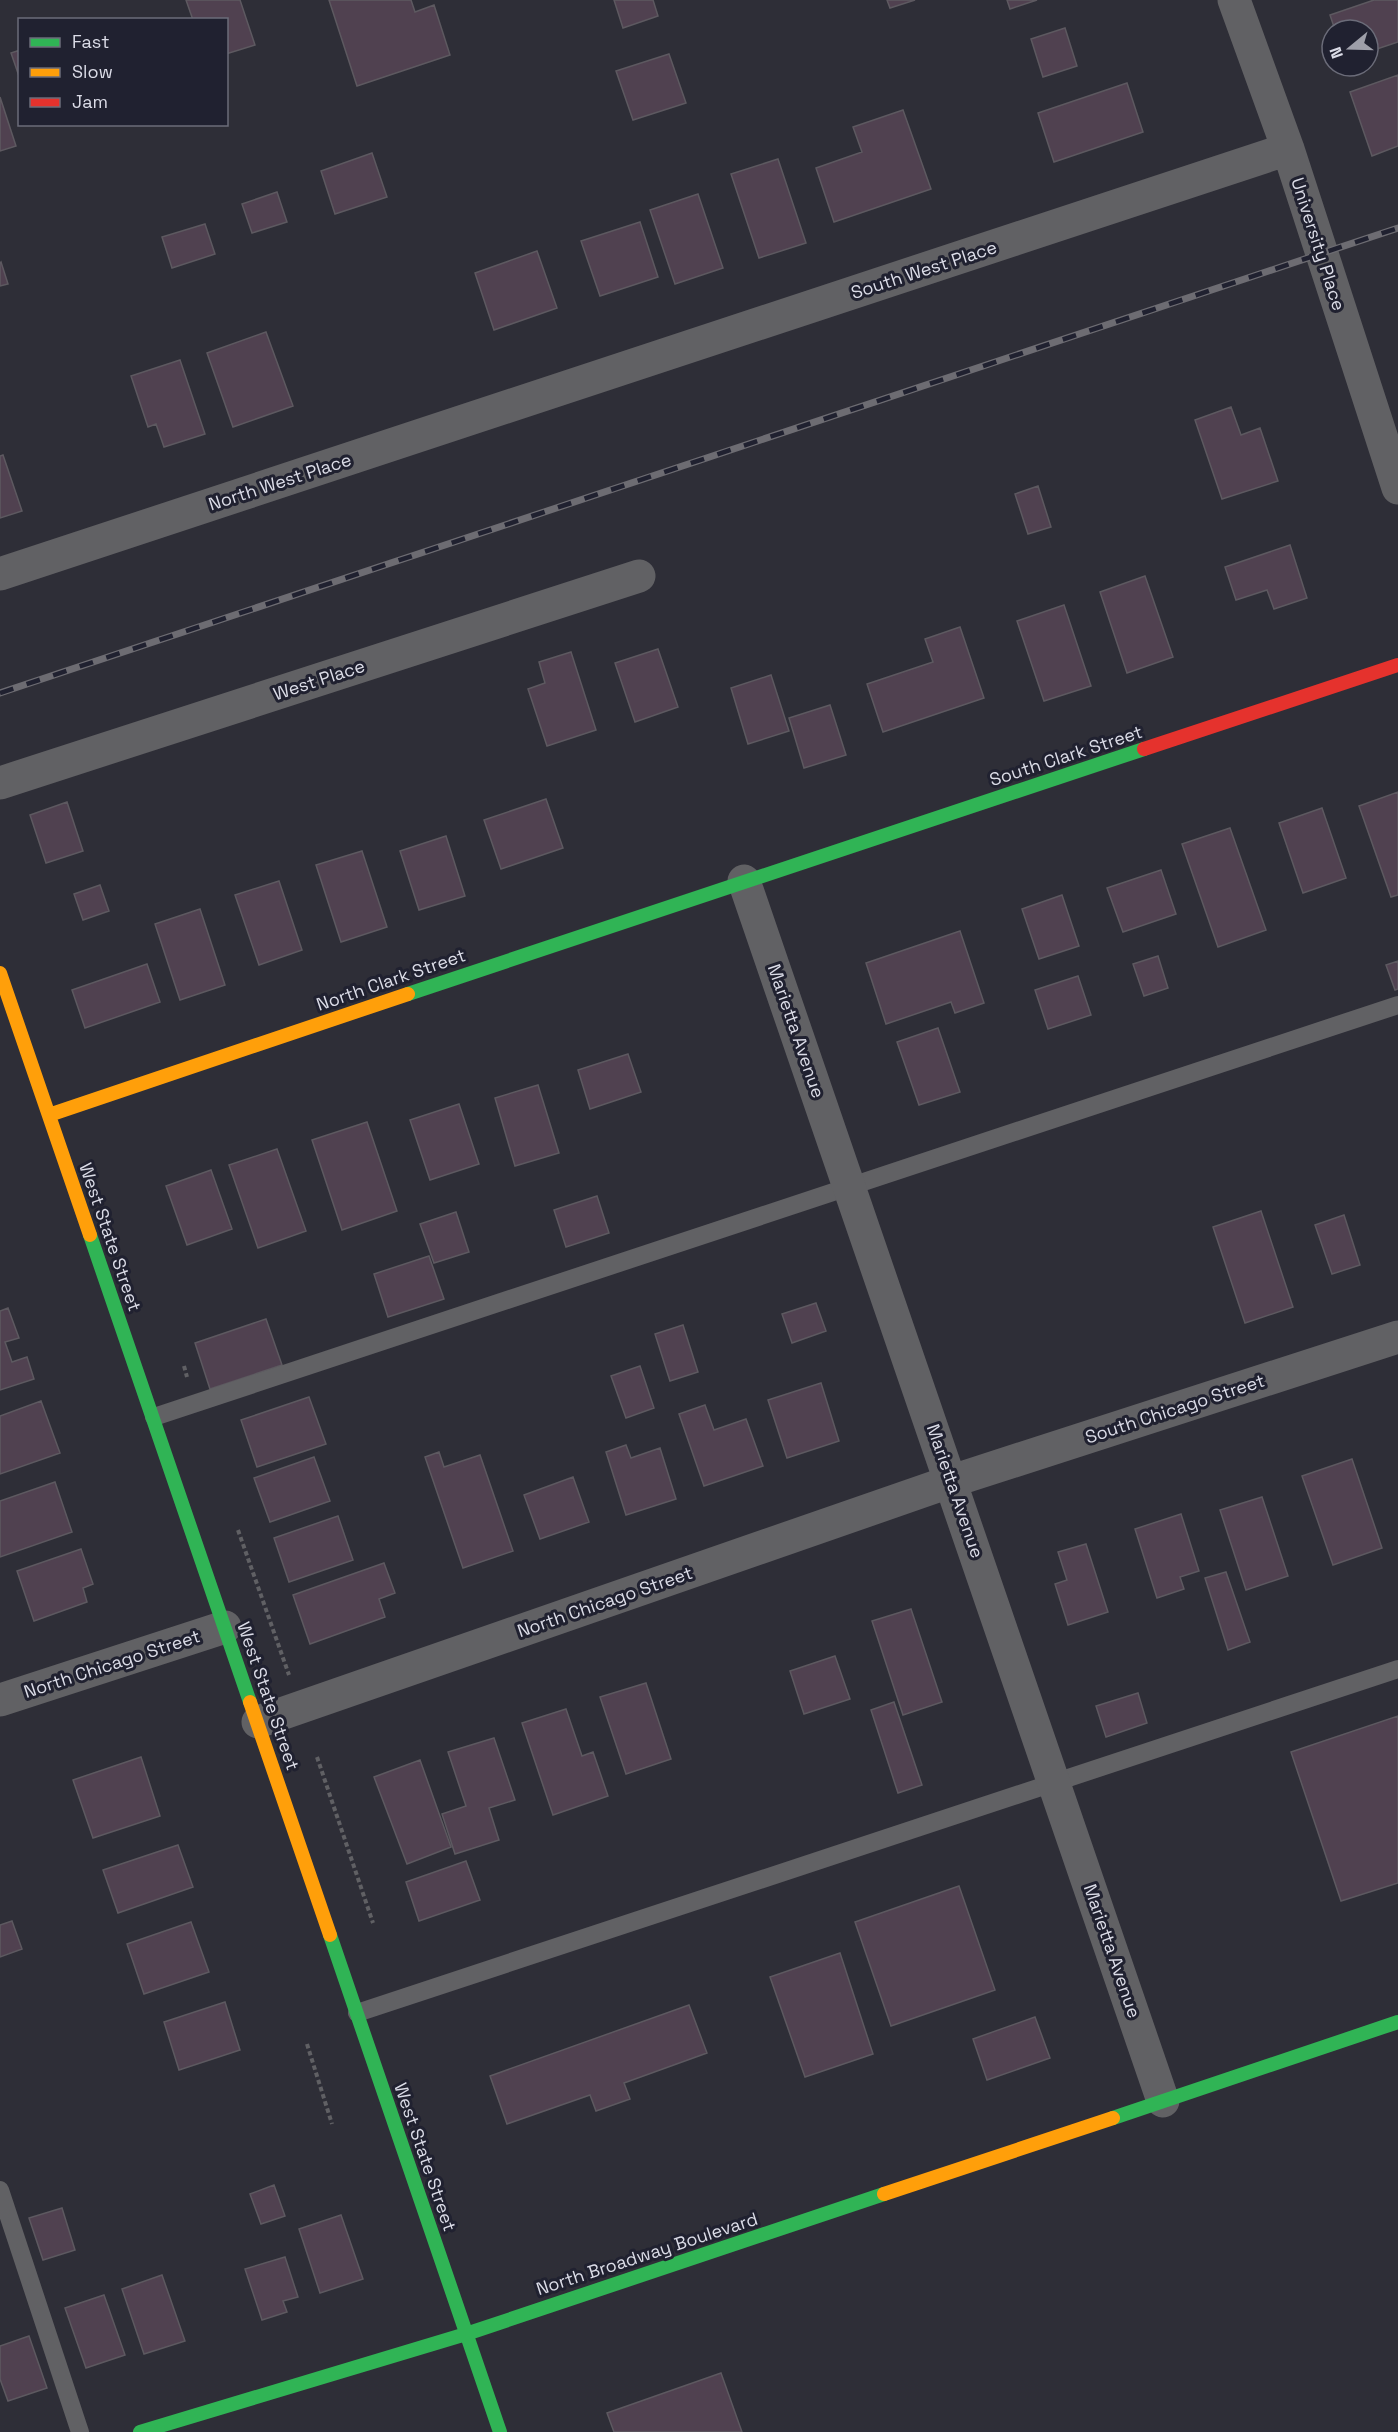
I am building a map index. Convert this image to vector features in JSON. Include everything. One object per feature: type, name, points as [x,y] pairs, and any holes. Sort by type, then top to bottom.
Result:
[{"type":"street","name":"University Place","points":[[1234,0],[1288,149],[1398,488]]},
{"type":"street","name":"South West Place","points":[[560,391],[1288,149]]},
{"type":"street","name":"North West Place","points":[[0,574],[560,391]]},
{"type":"street","name":"West Place","points":[[0,783],[639,576]]},
{"type":"street","name":"South Clark Street","points":[[744,880],[1398,665]]},
{"type":"street","name":"North Clark Street","points":[[49,1115],[744,880]]},
{"type":"street","name":"Marietta Avenue","points":[[744,880],[952,1481],[1163,2102]]},
{"type":"street","name":"West State Street","points":[[0,973],[500,2432]]},
{"type":"street","name":"South Chicago Street","points":[[952,1481],[1398,1337]]},
{"type":"street","name":"North Chicago Street","points":[[258,1722],[952,1481]]},
{"type":"street","name":"North Chicago Street","points":[[0,1701],[225,1627]]},
{"type":"street","name":"North Broadway Boulevard","points":[[140,2432],[466,2334],[1398,2022]]},
{"type":"lane","points":[[154,1417],[1398,1005]]},
{"type":"lane","points":[[357,2013],[1398,1669]]},
{"type":"lane","points":[[0,2190],[80,2432]]},
{"type":"path","points":[[238,1530],[300,1707]]},
{"type":"path","points":[[318,1757],[373,1923]]},
{"type":"path","points":[[307,2043],[332,2124]]},
{"type":"building","points":[[186,0],[240,0],[255,45],[228,53],[228,18],[192,18]]},
{"type":"building","points":[[329,0],[411,0],[415,12],[434,5],[450,55],[357,86]]},
{"type":"building","points":[[614,0],[653,0],[658,16],[623,28]]},
{"type":"building","points":[[887,0],[915,0],[890,8]]},
{"type":"building","points":[[1007,0],[1037,0],[1010,9]]},
{"type":"building","points":[[1374,0],[1398,0],[1398,42],[1380,48],[1380,18],[1331,18],[1330,15]]},
{"type":"building","points":[[1065,28],[1077,66],[1043,77],[1031,39]]},
{"type":"building","points":[[18,51],[18,73],[11,53]]},
{"type":"building","points":[[669,54],[686,103],[633,120],[616,71]]},
{"type":"building","points":[[1398,75],[1398,146],[1372,156],[1350,92]]},
{"type":"building","points":[[1127,83],[1143,132],[1054,162],[1038,113]]},
{"type":"building","points":[[0,97],[16,146],[0,151]]},
{"type":"building","points":[[903,110],[931,189],[834,222],[816,168],[862,152],[853,127]]},
{"type":"building","points":[[372,153],[387,197],[335,214],[321,171]]},
{"type":"building","points":[[778,159],[806,243],[759,258],[731,174]]},
{"type":"building","points":[[277,192],[287,222],[252,233],[242,204]]},
{"type":"building","points":[[698,194],[723,268],[675,284],[650,210]]},
{"type":"building","points":[[640,222],[658,277],[600,296],[581,241]]},
{"type":"building","points":[[205,224],[215,254],[172,268],[162,237]]},
{"type":"building","points":[[537,251],[557,308],[494,330],[475,273]]},
{"type":"building","points":[[0,263],[8,284],[0,286]]},
{"type":"building","points":[[266,332],[293,406],[233,427],[207,353]]},
{"type":"building","points":[[180,360],[205,434],[164,447],[156,424],[148,427],[131,376]]},
{"type":"building","points":[[1231,407],[1241,435],[1260,428],[1278,481],[1222,499],[1195,420]]},
{"type":"building","points":[[3,455],[22,511],[0,518],[0,456]]},
{"type":"building","points":[[1038,486],[1051,527],[1028,534],[1015,494]]},
{"type":"building","points":[[1290,545],[1307,598],[1274,609],[1267,590],[1236,600],[1225,567]]},
{"type":"building","points":[[1145,576],[1173,657],[1127,673],[1100,592]]},
{"type":"building","points":[[1064,605],[1091,686],[1044,701],[1017,621]]},
{"type":"building","points":[[960,627],[984,698],[883,732],[867,684],[933,662],[925,639]]},
{"type":"building","points":[[658,649],[678,707],[635,722],[615,663]]},
{"type":"building","points":[[571,652],[596,730],[547,746],[528,689],[545,683],[539,662]]},
{"type":"building","points":[[771,675],[789,731],[748,744],[731,688]]},
{"type":"building","points":[[830,705],[846,755],[804,768],[789,718]]},
{"type":"building","points":[[1398,792],[1398,895],[1391,897],[1359,806]]},
{"type":"building","points":[[546,799],[563,848],[501,869],[484,820]]},
{"type":"building","points":[[67,802],[83,851],[46,863],[30,815]]},
{"type":"building","points":[[1322,808],[1346,878],[1303,893],[1279,823]]},
{"type":"building","points":[[1230,828],[1266,930],[1218,947],[1182,844]]},
{"type":"building","points":[[446,836],[465,896],[419,910],[400,851]]},
{"type":"building","points":[[362,851],[387,927],[341,942],[316,865]]},
{"type":"building","points":[[1161,870],[1176,914],[1123,932],[1107,888]]},
{"type":"building","points":[[279,881],[302,950],[259,965],[235,895]]},
{"type":"building","points":[[100,885],[109,911],[83,920],[74,894]]},
{"type":"building","points":[[1062,895],[1079,946],[1039,959],[1022,909]]},
{"type":"building","points":[[200,909],[225,985],[180,1000],[155,924]]},
{"type":"building","points":[[960,931],[984,1003],[955,1013],[951,1002],[886,1024],[866,963]]},
{"type":"building","points":[[1158,956],[1168,988],[1144,996],[1133,964]]},
{"type":"building","points":[[1398,961],[1398,989],[1395,990],[1386,965]]},
{"type":"building","points":[[147,964],[160,1002],[85,1028],[72,990]]},
{"type":"building","points":[[1078,976],[1091,1015],[1048,1029],[1035,990]]},
{"type":"building","points":[[938,1028],[960,1092],[919,1105],[897,1042]]},
{"type":"building","points":[[628,1054],[641,1092],[590,1109],[578,1070]]},
{"type":"building","points":[[538,1085],[559,1153],[515,1166],[495,1098]]},
{"type":"building","points":[[459,1104],[479,1164],[430,1180],[410,1120]]},
{"type":"building","points":[[367,1122],[397,1211],[342,1230],[312,1140]]},
{"type":"building","points":[[277,1149],[306,1231],[258,1248],[229,1165]]},
{"type":"building","points":[[211,1170],[232,1229],[187,1245],[166,1186]]},
{"type":"building","points":[[597,1196],[609,1233],[566,1247],[554,1210]]},
{"type":"building","points":[[1261,1211],[1293,1307],[1245,1323],[1213,1227]]},
{"type":"building","points":[[456,1212],[469,1252],[434,1263],[420,1224]]},
{"type":"building","points":[[1344,1215],[1360,1265],[1332,1274],[1315,1225]]},
{"type":"building","points":[[429,1256],[444,1299],[388,1317],[374,1274]]},
{"type":"building","points":[[816,1303],[826,1331],[792,1343],[782,1314]]},
{"type":"building","points":[[8,1308],[19,1338],[5,1342],[12,1362],[27,1357],[34,1379],[0,1390],[0,1311]]},
{"type":"building","points":[[266,1319],[282,1365],[210,1389],[195,1343]]},
{"type":"building","points":[[683,1325],[698,1372],[670,1381],[655,1334]]},
{"type":"building","points":[[640,1366],[654,1408],[626,1418],[611,1376]]},
{"type":"building","points":[[821,1383],[839,1441],[787,1458],[768,1400]]},
{"type":"building","points":[[309,1397],[326,1444],[257,1467],[241,1420]]},
{"type":"building","points":[[41,1401],[60,1453],[0,1474],[0,1416]]},
{"type":"building","points":[[705,1405],[714,1430],[746,1419],[763,1466],[704,1486],[679,1414]]},
{"type":"building","points":[[626,1445],[631,1458],[660,1448],[676,1499],[626,1515],[606,1452]]},
{"type":"building","points":[[439,1452],[444,1467],[480,1455],[513,1551],[463,1568],[425,1457]]},
{"type":"building","points":[[314,1457],[330,1501],[270,1522],[254,1478]]},
{"type":"building","points":[[1352,1459],[1382,1548],[1333,1565],[1302,1476]]},
{"type":"building","points":[[573,1477],[589,1522],[540,1539],[524,1495]]},
{"type":"building","points":[[55,1482],[72,1532],[0,1557],[0,1501]]},
{"type":"building","points":[[1262,1497],[1288,1576],[1246,1590],[1220,1510]]},
{"type":"building","points":[[1181,1514],[1199,1571],[1180,1577],[1184,1589],[1157,1598],[1135,1529]]},
{"type":"building","points":[[338,1516],[353,1560],[289,1582],[274,1538]]},
{"type":"building","points":[[1086,1544],[1108,1612],[1068,1625],[1055,1584],[1067,1580],[1058,1552]]},
{"type":"building","points":[[81,1549],[93,1584],[83,1588],[87,1602],[34,1621],[17,1571]]},
{"type":"building","points":[[384,1563],[395,1593],[379,1599],[385,1617],[310,1644],[293,1595]]},
{"type":"building","points":[[1226,1572],[1250,1642],[1228,1650],[1205,1578]]},
{"type":"building","points":[[911,1609],[942,1702],[903,1715],[872,1621]]},
{"type":"building","points":[[835,1656],[850,1699],[804,1714],[790,1671]]},
{"type":"building","points":[[646,1683],[671,1759],[626,1774],[600,1697]]},
{"type":"building","points":[[1138,1693],[1147,1723],[1106,1737],[1096,1706]]},
{"type":"building","points":[[894,1702],[922,1785],[898,1793],[871,1710]]},
{"type":"building","points":[[566,1709],[582,1756],[593,1752],[608,1796],[553,1815],[522,1723]]},
{"type":"building","points":[[1398,1716],[1398,1883],[1341,1901],[1291,1752]]},
{"type":"building","points":[[494,1738],[515,1800],[489,1808],[499,1840],[455,1854],[442,1814],[466,1806],[448,1752]]},
{"type":"building","points":[[141,1757],[160,1816],[93,1838],[73,1780]]},
{"type":"building","points":[[420,1760],[451,1847],[407,1864],[374,1777]]},
{"type":"building","points":[[178,1845],[193,1887],[118,1913],[103,1870]]},
{"type":"building","points":[[466,1861],[480,1900],[419,1921],[406,1882]]},
{"type":"building","points":[[959,1886],[995,1990],[891,2026],[855,1922]]},
{"type":"building","points":[[12,1921],[22,1949],[0,1957],[0,1925]]},
{"type":"building","points":[[191,1922],[209,1972],[144,1994],[127,1944]]},
{"type":"building","points":[[840,1953],[873,2054],[805,2077],[770,1977]]},
{"type":"building","points":[[225,2002],[240,2050],[179,2070],[164,2022]]},
{"type":"building","points":[[689,2005],[707,2053],[624,2083],[630,2099],[596,2111],[590,2095],[507,2124],[490,2076]]},
{"type":"building","points":[[1035,2017],[1050,2058],[987,2080],[973,2039]]},
{"type":"building","points":[[274,2185],[285,2216],[261,2224],[250,2194]]},
{"type":"building","points":[[62,2208],[75,2250],[43,2260],[29,2218]]},
{"type":"building","points":[[341,2215],[363,2279],[320,2293],[299,2229]]},
{"type":"building","points":[[285,2257],[298,2297],[283,2301],[287,2312],[262,2320],[245,2269]]},
{"type":"building","points":[[162,2275],[185,2341],[144,2354],[122,2289]]},
{"type":"building","points":[[104,2295],[125,2355],[86,2368],[65,2308]]},
{"type":"building","points":[[29,2336],[47,2388],[8,2401],[0,2379],[0,2346]]},
{"type":"building","points":[[721,2373],[742,2432],[614,2432],[607,2413]]},
{"type":"railway","points":[[0,693],[1398,228]]},
{"type":"traffic: fast","points":[[408,994],[1144,749]]},
{"type":"traffic: fast","points":[[90,1235],[250,1702]]},
{"type":"traffic: fast","points":[[330,1935],[500,2432]]},
{"type":"traffic: fast","points":[[1113,2118],[1398,2022]]},
{"type":"traffic: fast","points":[[140,2432],[466,2334],[884,2194]]},
{"type":"traffic: slow","points":[[0,973],[90,1235]]},
{"type":"traffic: slow","points":[[49,1115],[408,994]]},
{"type":"traffic: slow","points":[[250,1702],[330,1935]]},
{"type":"traffic: slow","points":[[884,2194],[1113,2118]]},
{"type":"traffic: jam","points":[[1144,749],[1398,665]]}]
